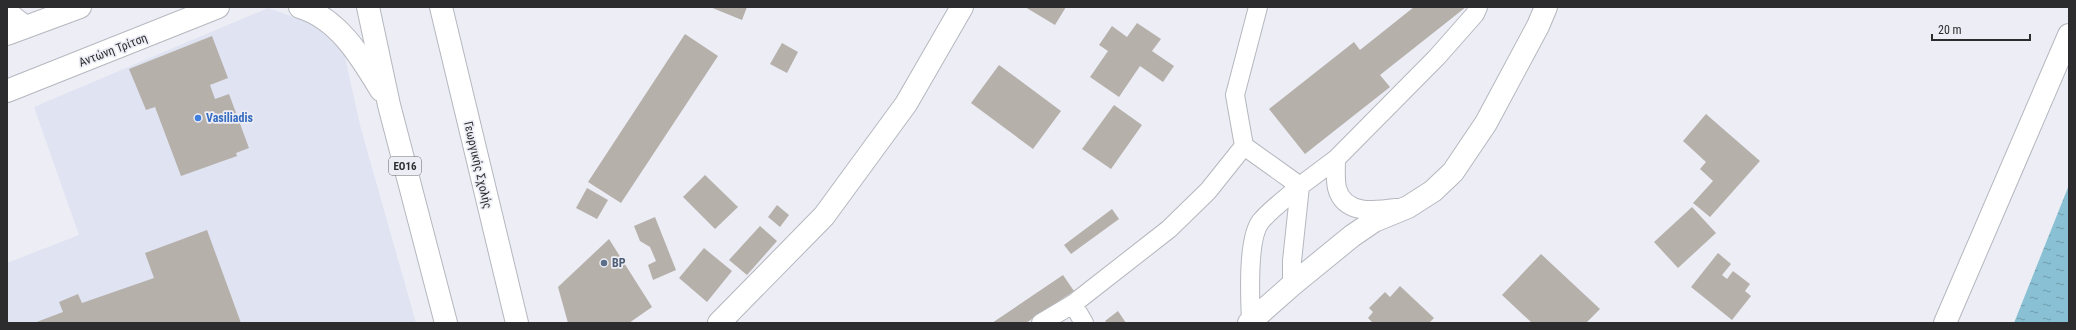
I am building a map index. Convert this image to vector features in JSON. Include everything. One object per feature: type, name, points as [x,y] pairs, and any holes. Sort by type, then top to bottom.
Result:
[{"type":"street","points":[[7,34],[80,7]]},
{"type":"street","name":"Αντώνη Τρίτση","points":[[7,91],[218,7]]},
{"type":"street","points":[[300,7],[326,21],[340,33],[357,53],[389,105]]},
{"type":"street","name":"ΕΟ16","points":[[368,7],[389,105],[446,323]]},
{"type":"street","name":"Γεωργικής Σχολής","points":[[441,7],[517,323]]},
{"type":"street","points":[[719,323],[824,216],[906,104],[962,7]]},
{"type":"street","points":[[1250,322],[1292,284],[1352,236],[1374,222],[1408,207],[1433,191],[1453,172],[1486,123],[1538,26],[1546,7]]},
{"type":"street","points":[[1945,323],[2069,35]]},
{"type":"lane","points":[[1258,7],[1235,95],[1244,146],[1300,186]]},
{"type":"lane","points":[[1250,322],[1253,240],[1260,222],[1300,186],[1336,159],[1437,57],[1478,7]]},
{"type":"lane","points":[[7,10],[27,26]]},
{"type":"lane","points":[[1041,323],[1073,304],[1169,229],[1208,191],[1244,146]]},
{"type":"lane","points":[[1336,159],[1337,188],[1343,200],[1356,210],[1380,210],[1408,207]]},
{"type":"lane","points":[[1292,284],[1292,261],[1300,186]]},
{"type":"lane","points":[[1073,304],[1084,323]]},
{"type":"shaded area","points":[[268,8],[313,24],[344,53],[361,129],[416,323],[7,323],[7,263],[79,235],[34,107]]},
{"type":"water","points":[[2069,185],[2069,323],[2014,323]]},
{"type":"building","points":[[710,7],[747,7],[742,20]]},
{"type":"building","points":[[1025,7],[1066,7],[1055,25]]},
{"type":"building","points":[[1414,7],[1466,7],[1380,75],[1390,87],[1305,154],[1269,109],[1354,42],[1360,50]]},
{"type":"building","points":[[1137,23],[1161,39],[1152,51],[1174,66],[1163,82],[1140,66],[1119,97],[1090,77],[1108,51],[1099,45],[1112,26],[1127,37]]},
{"type":"building","points":[[685,34],[718,56],[621,203],[588,182]]},
{"type":"building","points":[[212,36],[228,78],[210,85],[215,99],[229,94],[249,148],[236,153],[237,156],[181,176],[155,107],[146,110],[129,69]]},
{"type":"building","points":[[782,43],[798,52],[787,73],[770,64]]},
{"type":"building","points":[[999,65],[1061,111],[1033,149],[971,103]]},
{"type":"building","points":[[1114,105],[1142,125],[1111,169],[1082,149]]},
{"type":"building","points":[[1706,114],[1760,161],[1710,217],[1693,203],[1713,181],[1700,169],[1706,162],[1683,141]]},
{"type":"building","points":[[705,175],[738,207],[715,229],[683,197]]},
{"type":"building","points":[[587,188],[608,200],[597,219],[576,208]]},
{"type":"building","points":[[777,205],[789,215],[780,227],[768,217]]},
{"type":"building","points":[[1692,207],[1716,233],[1678,268],[1654,242]]},
{"type":"building","points":[[1112,209],[1119,219],[1071,254],[1064,245]]},
{"type":"building","points":[[655,217],[676,270],[653,280],[648,265],[656,261],[650,247],[640,241],[634,226]]},
{"type":"building","points":[[760,226],[777,241],[747,275],[729,260]]},
{"type":"building","points":[[207,230],[241,323],[34,323],[63,312],[59,302],[78,294],[82,303],[154,278],[145,253]]},
{"type":"building","name":"BP","points":[[609,239],[652,307],[629,323],[568,323],[558,287]]},
{"type":"building","points":[[704,248],[732,271],[707,302],[679,278]]},
{"type":"building","points":[[1718,253],[1731,264],[1722,275],[1727,279],[1733,271],[1750,284],[1745,291],[1751,296],[1732,320],[1691,287]]},
{"type":"building","points":[[1541,254],[1600,309],[1586,323],[1532,323],[1502,295]]},
{"type":"building","points":[[1063,275],[1074,291],[1026,323],[992,323]]},
{"type":"building","points":[[1400,286],[1434,318],[1429,323],[1373,323],[1368,318],[1373,312],[1369,308],[1385,292],[1390,297]]},
{"type":"building","points":[[1118,311],[1126,323],[1107,323],[1105,321]]},
{"type":"place","name":"Vasiliadis","points":[[198,118]]},
{"type":"place","name":"BP","points":[[604,263]]}]
